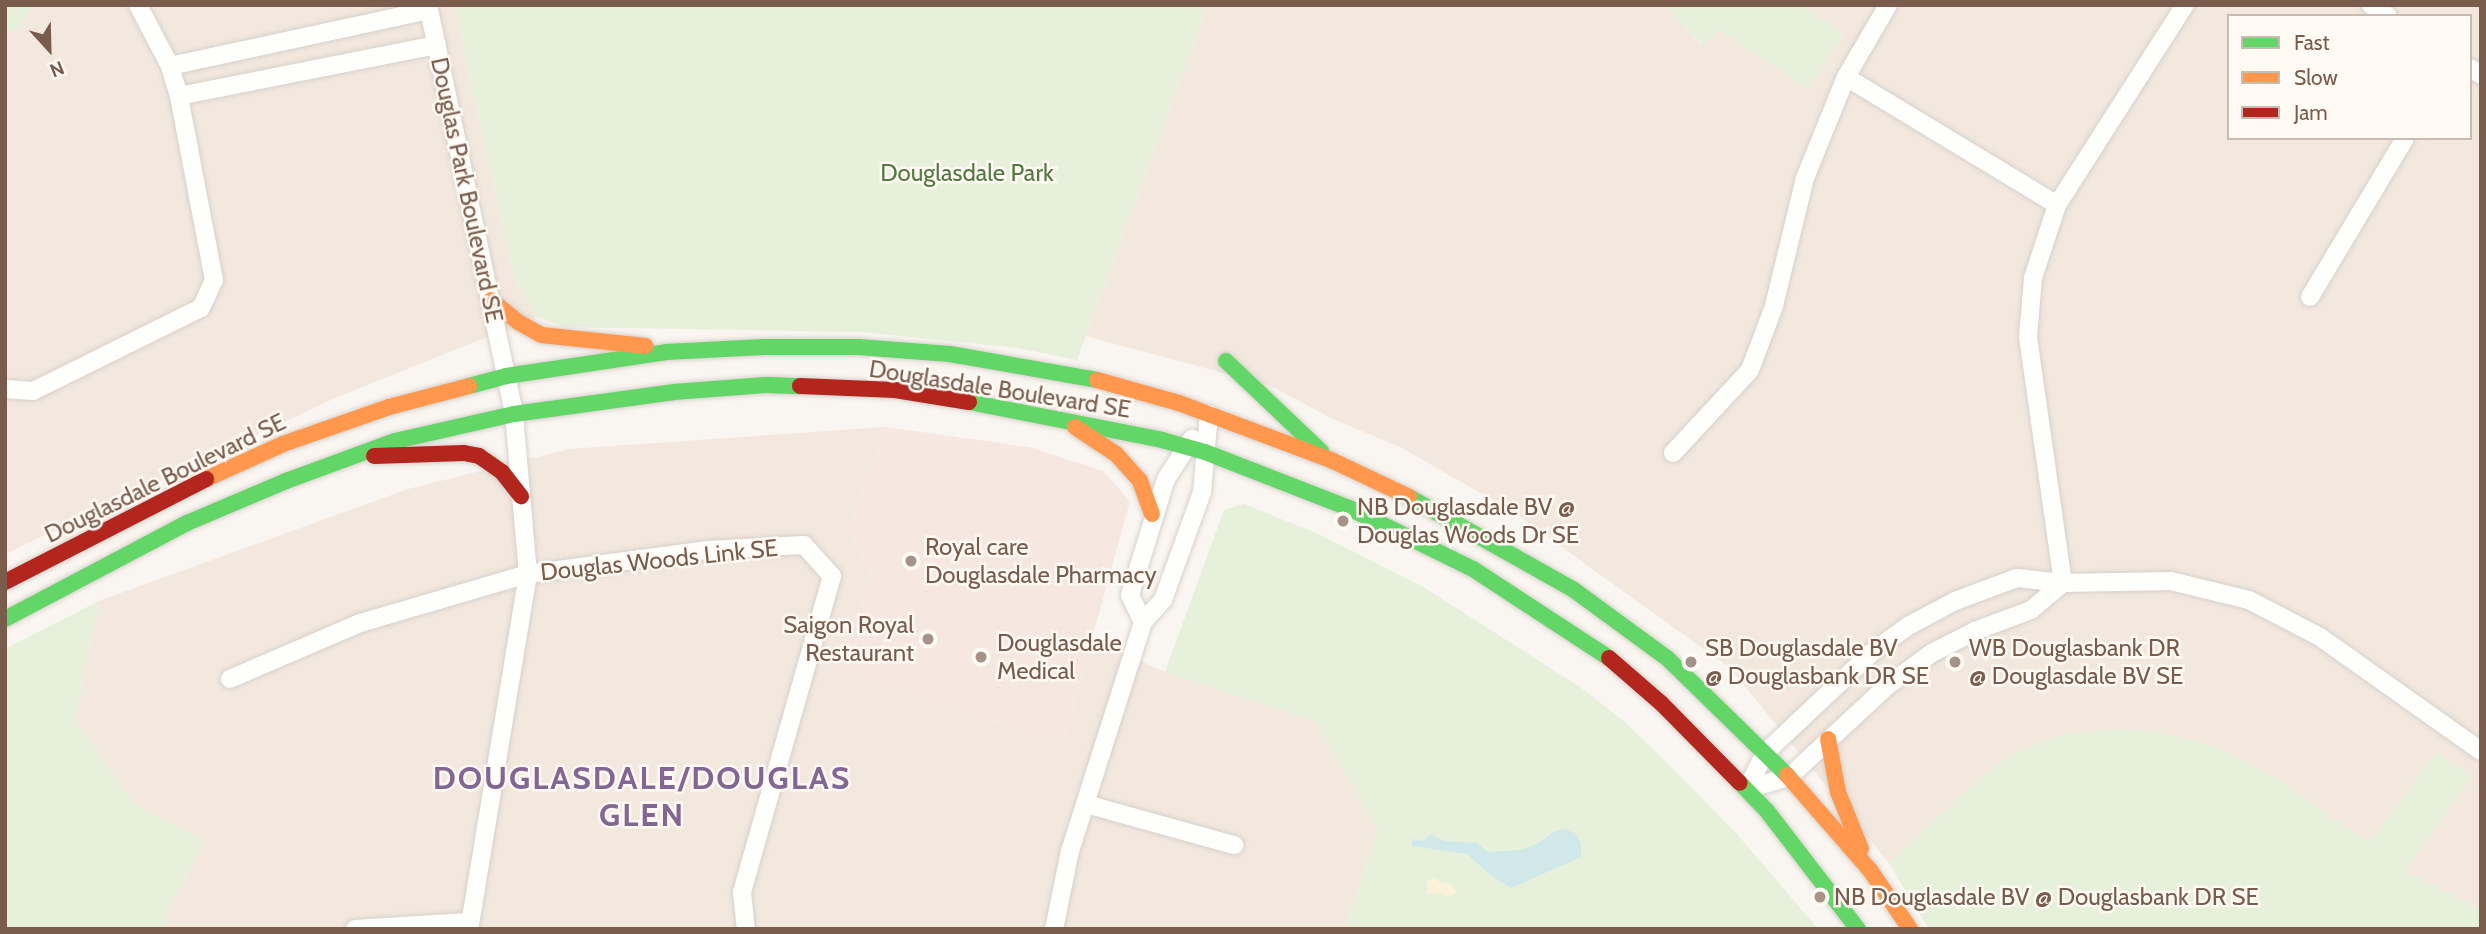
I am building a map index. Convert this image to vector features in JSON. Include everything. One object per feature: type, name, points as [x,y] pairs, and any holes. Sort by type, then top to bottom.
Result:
[{"type":"street","points":[[5,388],[33,391],[201,308],[214,279],[179,96],[170,66],[138,5]]},
{"type":"street","points":[[1673,453],[1750,370],[1774,306],[1805,178],[1846,77],[1888,5]]},
{"type":"street","points":[[2063,583],[2028,337],[2033,278],[2057,205],[2185,5]]},
{"type":"street","points":[[170,66],[428,8]]},
{"type":"street","name":"Douglas Park Boulevard SE","points":[[428,8],[514,414],[528,575],[469,925]]},
{"type":"street","points":[[179,96],[437,45]]},
{"type":"street","points":[[1846,77],[2057,205]]},
{"type":"street","points":[[2310,297],[2404,140]]},
{"type":"street","points":[[491,300],[518,322],[541,335],[574,340],[629,342],[667,352]]},
{"type":"street","name":"Douglasdale Boulevard SE","points":[[5,582],[160,500],[283,444],[389,407],[506,376],[667,352],[764,347],[858,347],[950,354],[1073,374],[1209,414],[1333,461],[1441,514],[1574,590],[1667,658],[1789,777],[1870,870],[1910,929]]},
{"type":"street","points":[[1226,361],[1333,461]]},
{"type":"street","name":"Douglasdale Boulevard SE","points":[[5,619],[187,523],[395,441],[514,414],[674,392],[766,385],[895,390],[1062,419],[1205,452],[1351,509],[1473,569],[1597,647],[1661,703],[1747,789],[1858,929]]},
{"type":"street","points":[[1143,622],[1129,595],[1153,514],[1166,479],[1209,414]]},
{"type":"street","points":[[1054,929],[1070,851],[1143,622],[1163,600],[1202,492],[1209,414]]},
{"type":"street","points":[[1062,419],[1116,454],[1140,481],[1153,514]]},
{"type":"street","points":[[354,456],[464,453],[479,456],[502,472],[521,496]]},
{"type":"street","name":"Douglas Woods Link SE","points":[[528,575],[708,550],[804,545],[832,576],[742,892],[746,929]]},
{"type":"street","points":[[230,679],[360,623],[528,575]]},
{"type":"street","points":[[1747,789],[1765,753],[1871,653],[1908,626],[1955,601],[2017,578],[2063,583],[2171,581],[2249,600],[2320,637],[2481,751]]},
{"type":"street","points":[[1747,789],[1789,777],[1887,686],[1932,653],[1975,631],[2031,610],[2063,583]]},
{"type":"street","points":[[1828,739],[1838,792],[1870,870]]},
{"type":"street","points":[[1086,804],[1234,845]]},
{"type":"street","points":[[355,929],[469,925]]},
{"type":"shaded area","points":[[5,5],[454,5],[511,264],[518,286],[537,317],[335,398],[5,554]]},
{"type":"shaded area","points":[[1208,5],[1664,5],[1701,45],[1718,29],[1809,89],[1844,34],[1801,5],[2481,5],[2481,929],[1929,929],[1889,863],[1730,668],[1512,511],[1402,448],[1331,418],[1271,386],[1086,336]]},
{"type":"shaded area","points":[[886,427],[849,528],[872,579],[832,670],[1063,744],[1092,639],[1165,672],[1315,721],[1377,829],[1345,929],[167,929],[168,910],[205,841],[135,805],[75,719],[99,601],[408,489],[569,449]]},
{"type":"shaded area","points":[[886,427],[1029,447],[1103,471],[1130,501],[1063,744],[832,670],[872,579],[849,528]]},
{"type":"green space","points":[[5,5],[35,5],[15,29],[5,34]]},
{"type":"green space","name":"Douglasdale Park","points":[[454,5],[1208,5],[1077,360],[1018,348],[860,332],[565,327],[537,317],[518,286],[511,264]]},
{"type":"green space","points":[[1664,5],[1801,5],[1844,34],[1809,89],[1718,30],[1702,45]]},
{"type":"green space","points":[[1244,504],[1316,533],[1425,588],[1580,687],[1625,722],[1678,774],[1736,833],[1818,929],[1345,929],[1377,829],[1315,721],[1165,672],[1224,510]]},
{"type":"green space","points":[[99,601],[75,719],[135,805],[205,841],[168,910],[167,929],[5,929],[5,649]]},
{"type":"green space","points":[[2114,729],[2168,734],[2222,749],[2280,781],[2369,843],[2436,752],[2472,777],[2405,871],[2481,909],[2481,929],[1929,929],[1889,863],[1974,783],[2009,756],[2055,736]]},
{"type":"sand","points":[[1433,878],[1444,884],[1451,883],[1457,893],[1448,897],[1441,893],[1427,894],[1427,882]]},
{"type":"water","points":[[1564,829],[1575,833],[1581,843],[1581,857],[1511,888],[1490,875],[1467,854],[1412,846],[1412,839],[1423,841],[1431,834],[1444,841],[1477,843],[1488,852],[1521,850],[1537,844],[1553,832]]},
{"type":"traffic: fast","points":[[469,386],[506,376],[666,352],[764,347],[858,347],[950,354],[1097,380]]},
{"type":"traffic: fast","points":[[1226,361],[1321,451]]},
{"type":"traffic: fast","points":[[5,619],[187,523],[286,481],[395,441],[514,414],[674,392],[766,385],[800,386]]},
{"type":"traffic: fast","points":[[969,402],[1162,440],[1205,452],[1351,509],[1473,569],[1609,658]]},
{"type":"traffic: fast","points":[[1409,497],[1574,590],[1667,658],[1787,775]]},
{"type":"traffic: fast","points":[[1740,783],[1767,811],[1858,929]]},
{"type":"traffic: slow","points":[[491,300],[518,322],[541,335],[645,346]]},
{"type":"traffic: slow","points":[[1097,380],[1179,403],[1333,461],[1409,497]]},
{"type":"traffic: slow","points":[[206,479],[283,444],[389,407],[469,386]]},
{"type":"traffic: slow","points":[[1075,427],[1116,454],[1140,481],[1152,514]]},
{"type":"traffic: slow","points":[[1828,739],[1838,792],[1861,849]]},
{"type":"traffic: slow","points":[[1787,775],[1870,870],[1910,929]]},
{"type":"traffic: jam","points":[[800,386],[895,390],[969,402]]},
{"type":"traffic: jam","points":[[374,456],[464,453],[479,456],[502,472],[521,496]]},
{"type":"traffic: jam","points":[[5,582],[206,479]]},
{"type":"traffic: jam","points":[[1609,658],[1661,703],[1740,783]]},
{"type":"place","name":"NB Douglasdale BV @ Douglas Woods Dr SE","points":[[1343,521]]},
{"type":"place","name":"Royal care Douglasdale Pharmacy","points":[[911,561]]},
{"type":"place","name":"Saigon Royal Restaurant","points":[[928,639]]},
{"type":"place","name":"Douglasdale Medical","points":[[981,657]]},
{"type":"place","name":"SB Douglasdale BV @ Douglasbank DR SE","points":[[1691,662]]},
{"type":"place","name":"WB Douglasbank DR @ Douglasdale BV SE","points":[[1955,662]]},
{"type":"place","name":"NB Douglasdale BV @ Douglasbank DR SE","points":[[1820,897]]},
{"type":"district","name":"DOUGLASDALE/DOUGLAS GLEN","points":[[642,798]]}]
